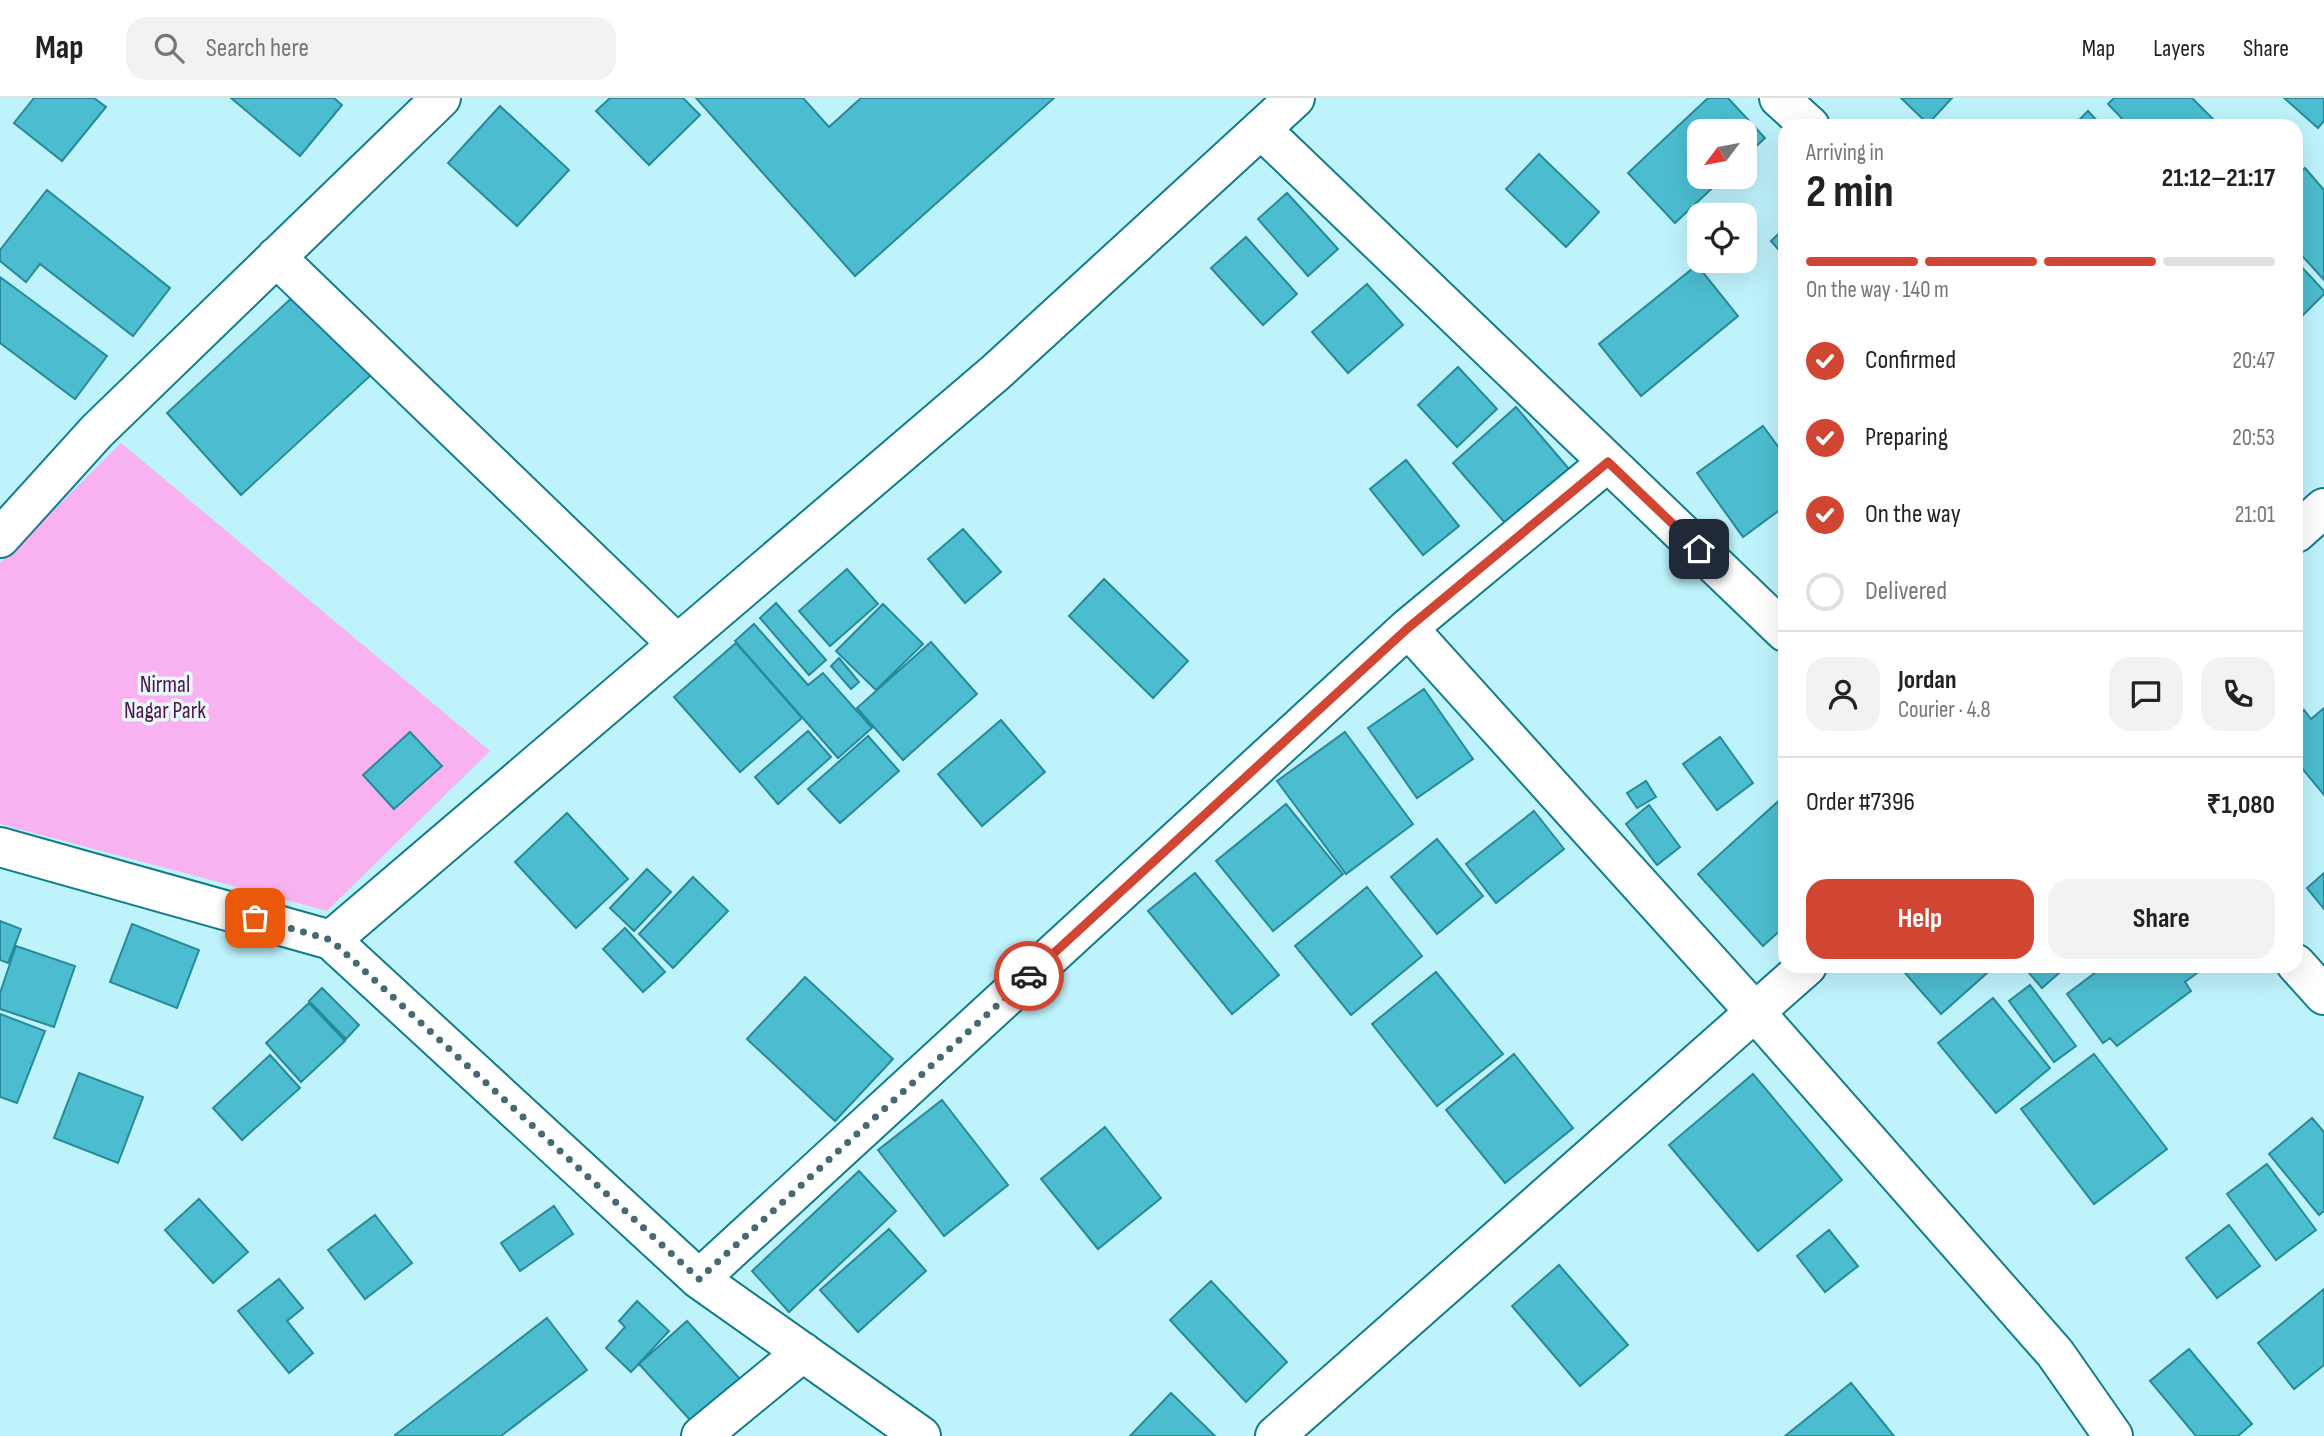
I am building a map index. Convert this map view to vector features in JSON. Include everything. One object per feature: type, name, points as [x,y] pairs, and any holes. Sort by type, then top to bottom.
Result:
[{"type":"street","points":[[0,538],[97,431],[441,98]]},
{"type":"street","points":[[331,940],[995,373],[1295,98]]},
{"type":"street","points":[[1780,98],[1802,119]]},
{"type":"street","points":[[1261,129],[1608,462],[1778,616]]},
{"type":"street","points":[[276,257],[677,644]]},
{"type":"street","points":[[699,1279],[1408,628],[1608,462]]},
{"type":"street","points":[[2303,527],[2324,508]]},
{"type":"street","points":[[1408,628],[1755,1012],[2054,1353],[2113,1436]]},
{"type":"street","points":[[0,847],[331,940],[699,1279],[921,1436]]},
{"type":"street","points":[[2303,972],[2324,995]]},
{"type":"street","points":[[1275,1436],[1799,973]]},
{"type":"street","points":[[701,1436],[803,1352]]},
{"type":"green space","name":"Nirmal Nagar Park","points":[[121,443],[490,751],[327,911],[0,824],[0,563]]},
{"type":"building","points":[[34,98],[94,98],[106,107],[62,161],[14,123]]},
{"type":"building","points":[[231,98],[334,98],[342,105],[300,156]]},
{"type":"building","points":[[610,98],[683,98],[700,115],[649,165],[596,111]]},
{"type":"building","points":[[696,98],[803,98],[829,127],[861,98],[1054,98],[855,276]]},
{"type":"building","points":[[1708,98],[1728,98],[1747,119],[1687,119],[1687,189],[1711,189],[1696,203],[1687,203],[1687,212],[1675,223],[1628,173]]},
{"type":"building","points":[[1901,98],[1952,98],[1933,119],[1923,119]]},
{"type":"building","points":[[2114,98],[2192,98],[2213,119],[2122,119],[2108,104]]},
{"type":"building","points":[[2284,98],[2324,98],[2324,121],[2318,128]]},
{"type":"building","points":[[500,106],[569,170],[517,226],[448,163]]},
{"type":"building","points":[[2088,111],[2095,119],[2080,119]]},
{"type":"building","points":[[1757,129],[1765,138],[1757,146]]},
{"type":"building","points":[[1539,154],[1599,212],[1566,247],[1506,189]]},
{"type":"building","points":[[2305,168],[2324,190],[2324,280],[2303,257]]},
{"type":"building","points":[[47,190],[170,288],[133,336],[40,264],[26,282],[0,261],[0,250]]},
{"type":"building","points":[[1287,193],[1338,249],[1308,276],[1258,219]]},
{"type":"building","points":[[1778,234],[1778,249],[1771,241]]},
{"type":"building","points":[[1246,237],[1297,294],[1263,325],[1211,268]]},
{"type":"building","points":[[2303,268],[2324,291],[2303,315]]},
{"type":"building","points":[[1687,273],[1703,273],[1738,316],[1641,396],[1599,344]]},
{"type":"building","points":[[0,277],[107,356],[75,399],[0,343]]},
{"type":"building","points":[[1367,284],[1403,325],[1348,373],[1312,332]]},
{"type":"building","points":[[296,294],[371,375],[241,495],[167,413]]},
{"type":"building","points":[[1458,367],[1497,409],[1457,447],[1418,405]]},
{"type":"building","points":[[1516,407],[1569,469],[1506,524],[1453,463]]},
{"type":"building","points":[[1763,426],[1778,446],[1778,511],[1743,537],[1697,473]]},
{"type":"building","points":[[1406,460],[1459,526],[1423,555],[1370,489]]},
{"type":"building","points":[[963,529],[1001,572],[965,603],[928,559]]},
{"type":"building","points":[[847,569],[878,604],[830,646],[799,611]]},
{"type":"building","points":[[1104,579],[1188,661],[1153,698],[1069,616]]},
{"type":"building","points":[[776,603],[826,660],[809,675],[760,618]]},
{"type":"building","points":[[883,604],[923,644],[876,690],[836,651]]},
{"type":"building","points":[[754,624],[808,685],[823,673],[872,728],[838,758],[735,641]]},
{"type":"building","points":[[931,642],[977,694],[903,760],[857,708]]},
{"type":"building","points":[[736,643],[802,718],[740,772],[674,697]]},
{"type":"building","points":[[839,658],[859,682],[851,689],[831,666]]},
{"type":"building","points":[[1424,689],[1473,759],[1417,798],[1368,728]]},
{"type":"building","points":[[2324,708],[2324,795],[2303,770],[2303,711],[2311,719]]},
{"type":"building","points":[[1001,720],[1045,772],[982,826],[938,774]]},
{"type":"building","points":[[808,731],[831,757],[778,804],[755,777]]},
{"type":"building","points":[[410,732],[442,766],[394,809],[363,775]]},
{"type":"building","points":[[1345,732],[1413,824],[1346,874],[1277,781]]},
{"type":"building","points":[[868,736],[899,771],[840,823],[808,789]]},
{"type":"building","points":[[1720,737],[1753,783],[1717,810],[1683,764]]},
{"type":"building","points":[[1646,781],[1656,797],[1637,808],[1627,793]]},
{"type":"building","points":[[1778,801],[1778,932],[1763,946],[1698,874]]},
{"type":"building","points":[[1286,804],[1343,874],[1273,931],[1216,861]]},
{"type":"building","points":[[1649,805],[1680,847],[1657,865],[1626,824]]},
{"type":"building","points":[[1534,811],[1564,849],[1496,903],[1466,864]]},
{"type":"building","points":[[567,813],[628,879],[576,928],[515,862]]},
{"type":"building","points":[[1437,839],[1483,896],[1437,934],[1391,877]]},
{"type":"building","points":[[647,869],[671,892],[634,931],[610,908]]},
{"type":"building","points":[[1195,873],[1279,975],[1232,1014],[1148,911]]},
{"type":"building","points":[[2324,873],[2324,909],[2307,888]]},
{"type":"building","points":[[693,877],[728,911],[673,968],[639,934]]},
{"type":"building","points":[[1367,887],[1422,956],[1351,1015],[1295,946]]},
{"type":"building","points":[[0,921],[21,929],[8,963],[0,960]]},
{"type":"building","points":[[132,924],[199,950],[177,1008],[110,982]]},
{"type":"building","points":[[625,928],[665,972],[643,992],[603,949]]},
{"type":"building","points":[[16,946],[75,966],[54,1027],[0,1009],[0,993]]},
{"type":"building","points":[[1436,972],[1503,1054],[1437,1106],[1372,1024]]},
{"type":"building","points":[[1905,973],[1987,973],[1941,1014]]},
{"type":"building","points":[[2029,973],[2059,973],[2042,988]]},
{"type":"building","points":[[2095,973],[2197,973],[2185,982],[2191,991],[2117,1046],[2110,1038],[2103,1043],[2067,994]]},
{"type":"building","points":[[805,977],[893,1059],[835,1121],[747,1039]]},
{"type":"building","points":[[2030,985],[2076,1046],[2054,1062],[2009,1001]]},
{"type":"building","points":[[322,988],[359,1025],[346,1039],[309,1001]]},
{"type":"building","points":[[1993,998],[2050,1068],[1996,1113],[1938,1043]]},
{"type":"building","points":[[309,1003],[345,1041],[301,1082],[266,1043]]},
{"type":"building","points":[[0,1014],[45,1031],[17,1103],[0,1097]]},
{"type":"building","points":[[1514,1054],[1573,1128],[1505,1183],[1446,1110]]},
{"type":"building","points":[[2094,1054],[2167,1149],[2094,1204],[2021,1109]]},
{"type":"building","points":[[270,1055],[300,1088],[242,1140],[213,1108]]},
{"type":"building","points":[[79,1073],[143,1097],[118,1163],[54,1138]]},
{"type":"building","points":[[1753,1074],[1842,1180],[1758,1251],[1669,1145]]},
{"type":"building","points":[[942,1100],[1008,1185],[944,1236],[878,1150]]},
{"type":"building","points":[[2312,1118],[2324,1132],[2324,1211],[2319,1215],[2269,1154]]},
{"type":"building","points":[[1105,1127],[1161,1198],[1098,1249],[1041,1179]]},
{"type":"building","points":[[2267,1164],[2316,1230],[2276,1260],[2227,1194]]},
{"type":"building","points":[[859,1171],[896,1211],[789,1312],[752,1271]]},
{"type":"building","points":[[199,1199],[248,1252],[213,1283],[165,1230]]},
{"type":"building","points":[[554,1206],[573,1234],[520,1271],[501,1243]]},
{"type":"building","points":[[375,1215],[412,1263],[365,1299],[328,1250]]},
{"type":"building","points":[[2229,1225],[2260,1266],[2217,1298],[2186,1258]]},
{"type":"building","points":[[889,1229],[926,1271],[858,1332],[820,1290]]},
{"type":"building","points":[[1829,1230],[1858,1266],[1825,1292],[1797,1256]]},
{"type":"building","points":[[1559,1265],[1628,1345],[1580,1386],[1512,1306]]},
{"type":"building","points":[[279,1279],[303,1308],[287,1321],[313,1353],[289,1373],[238,1311]]},
{"type":"building","points":[[1211,1281],[1287,1362],[1246,1402],[1170,1320]]},
{"type":"building","points":[[2324,1289],[2324,1365],[2294,1389],[2258,1343]]},
{"type":"building","points":[[637,1301],[669,1331],[631,1372],[606,1348],[625,1327],[619,1321]]},
{"type":"building","points":[[547,1318],[587,1370],[501,1436],[395,1435]]},
{"type":"building","points":[[687,1321],[740,1379],[692,1422],[639,1364]]},
{"type":"building","points":[[2189,1349],[2252,1424],[2238,1436],[2196,1436],[2150,1381]]},
{"type":"building","points":[[1851,1383],[1894,1436],[1785,1436]]},
{"type":"building","points":[[1171,1393],[1215,1436],[1130,1436]]},
{"type":"way so far","points":[[255,918],[331,940],[699,1279],[1029,976]]},
{"type":"route","points":[[1029,976],[1408,628],[1608,462],[1699,549]]}]
